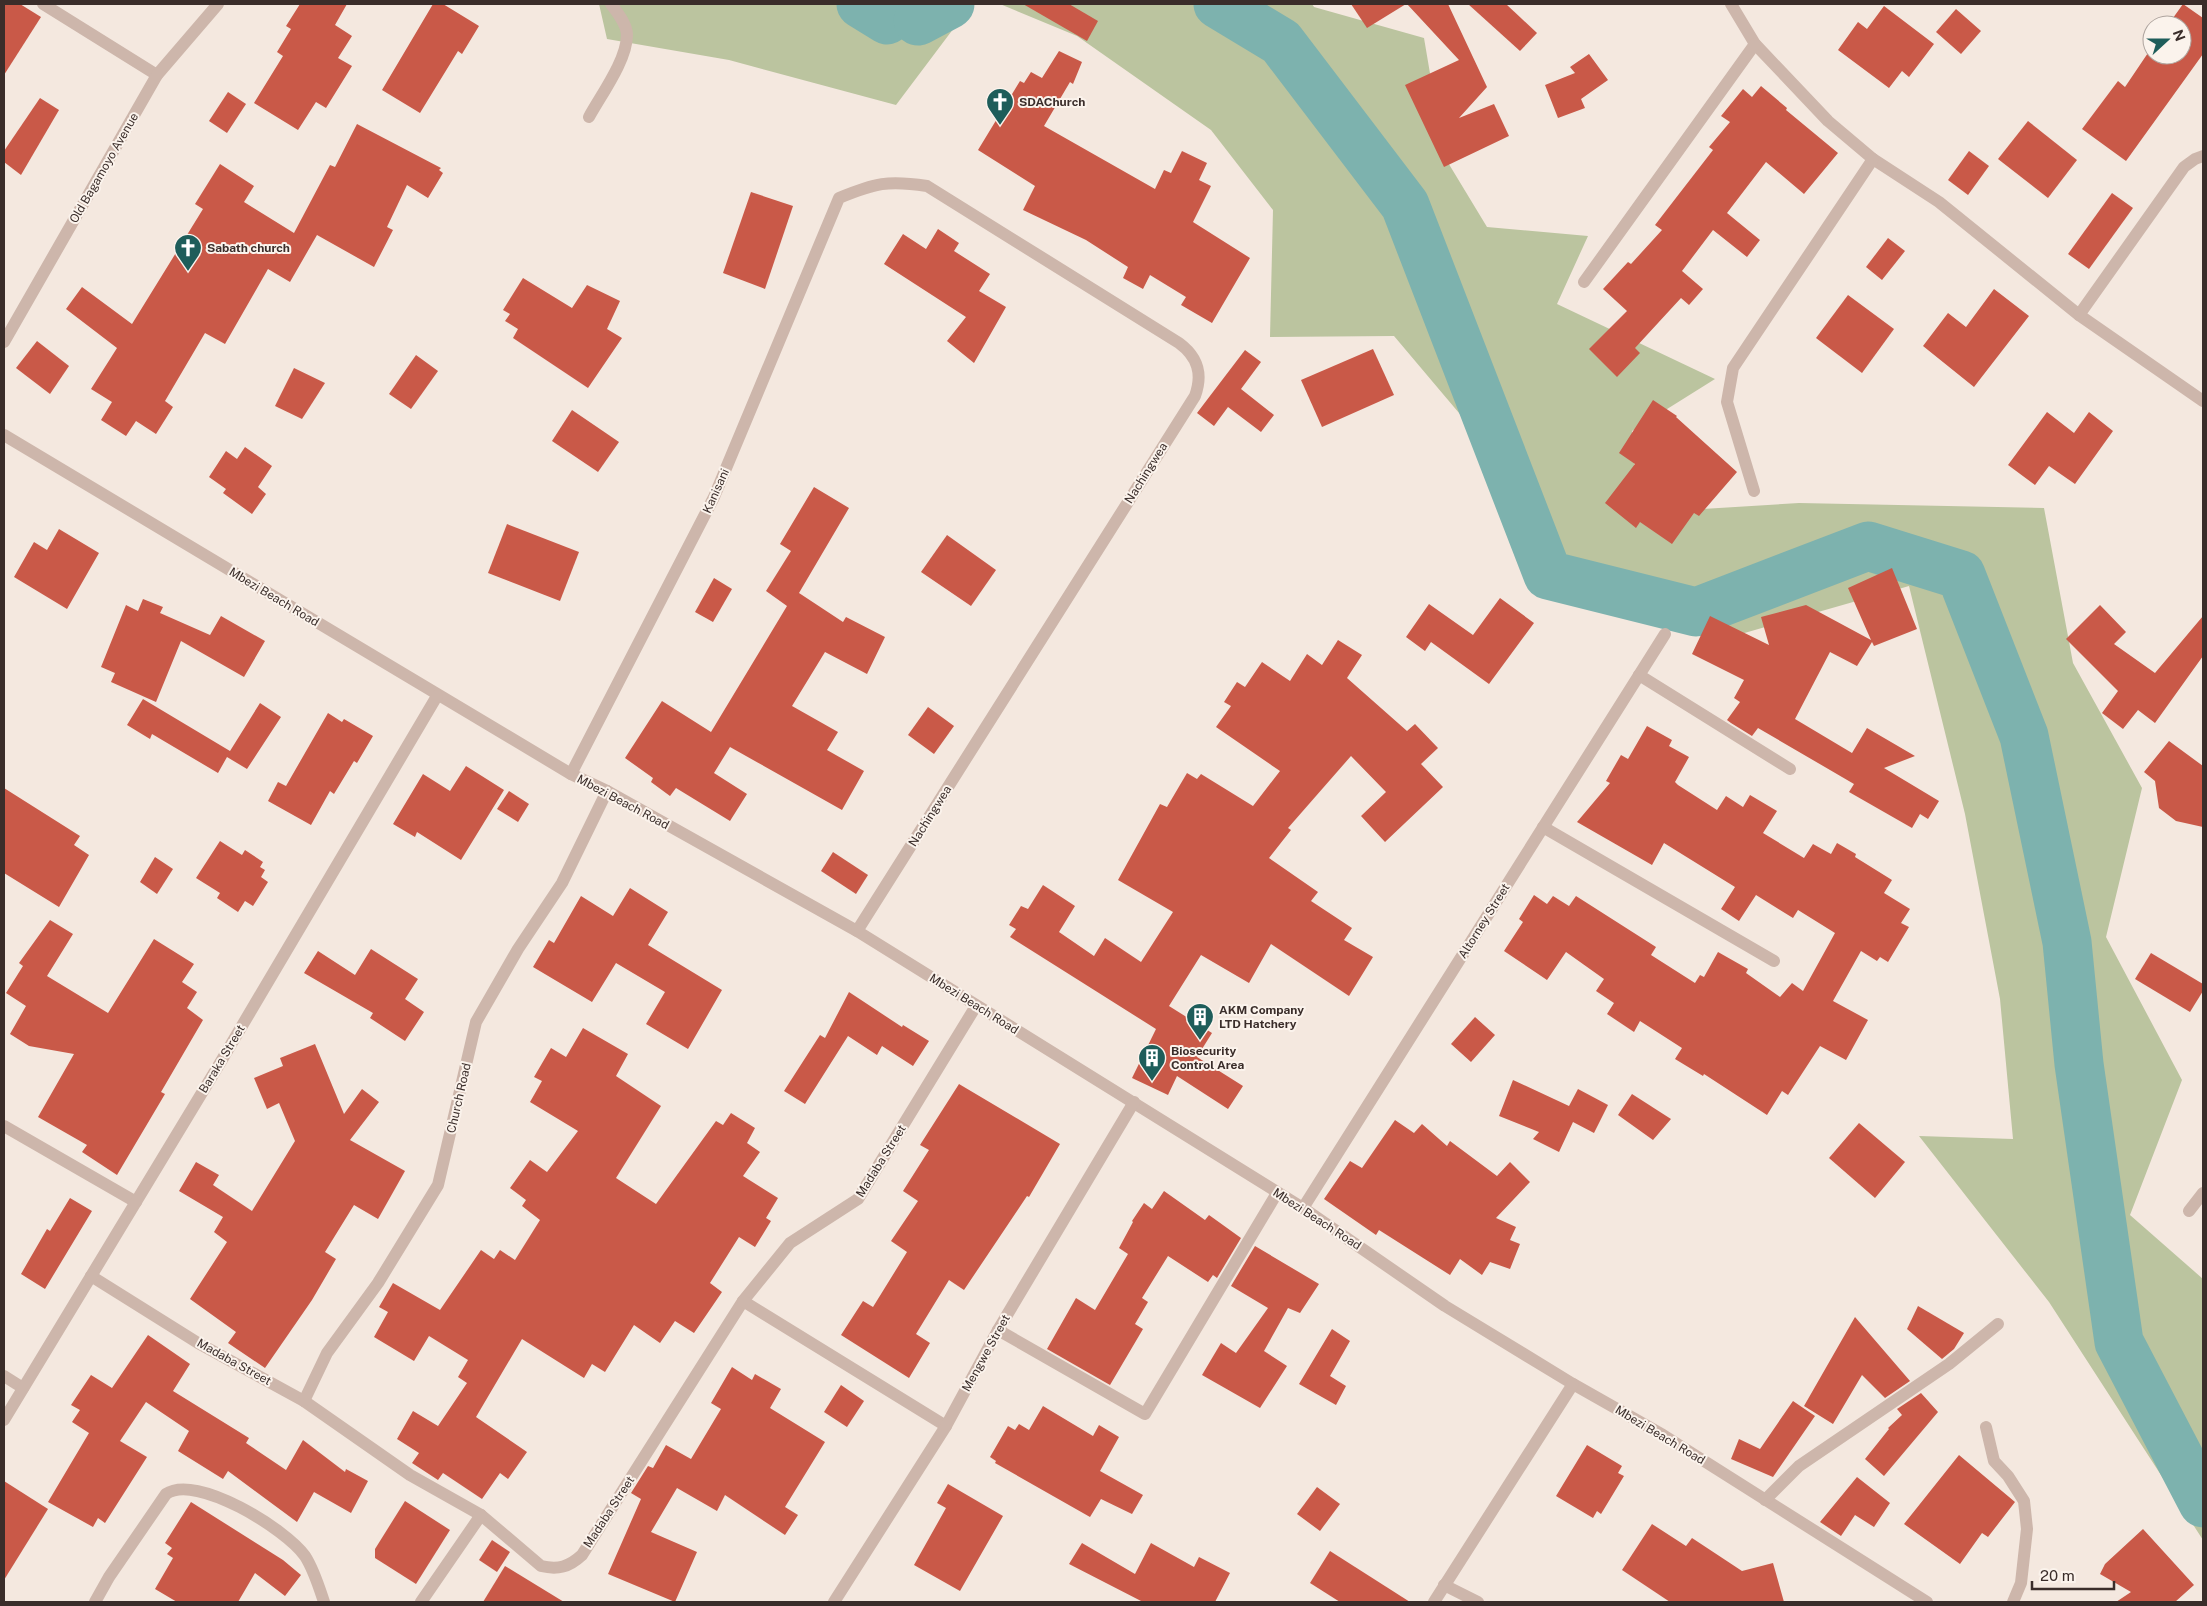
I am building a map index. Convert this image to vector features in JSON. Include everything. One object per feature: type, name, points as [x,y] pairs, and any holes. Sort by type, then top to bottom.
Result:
[{"type":"street","points":[[43,4],[157,76]]},
{"type":"street","name":"Old Bagamoyo Avenue","points":[[4,342],[157,76],[218,4]]},
{"type":"street","points":[[589,117],[624,53],[627,33],[620,17],[611,4]]},
{"type":"street","points":[[1731,4],[1756,44],[1828,121],[1873,159],[1939,202],[2080,315],[2203,401]]},
{"type":"street","points":[[1584,282],[1756,44]]},
{"type":"street","points":[[2080,315],[2184,167],[2195,158],[2203,156]]},
{"type":"street","points":[[1754,491],[1727,402],[1732,368],[1873,159]]},
{"type":"street","name":"Nachingwea","points":[[839,198],[874,184],[901,182],[927,186],[1179,342],[1189,350],[1196,360],[1199,372],[1199,384],[1195,396],[857,931]]},
{"type":"street","name":"Kanisani","points":[[571,774],[714,497],[839,198]]},
{"type":"street","name":"Mbezi Beach Road","points":[[4,435],[437,696],[571,774],[607,791],[857,931],[1278,1192],[1445,1306],[1573,1384],[1663,1435],[1927,1602]]},
{"type":"street","name":"Altorney Street","points":[[1303,1208],[1665,634]]},
{"type":"street","points":[[1639,675],[1790,769]]},
{"type":"street","name":"Baraka Street","points":[[4,1420],[437,696]]},
{"type":"street","name":"Church Road","points":[[304,1401],[326,1353],[378,1284],[438,1185],[476,1022],[518,949],[562,883],[607,791]]},
{"type":"street","points":[[1543,827],[1774,961]]},
{"type":"street","name":"Madaba Street","points":[[91,1276],[198,1343],[304,1401],[410,1475],[481,1515],[541,1566],[552,1569],[574,1563],[582,1555],[743,1300],[790,1243],[858,1199],[976,1006]]},
{"type":"street","name":"Mengwe Street","points":[[834,1602],[946,1426],[998,1330],[1134,1102]]},
{"type":"street","points":[[4,1126],[136,1202]]},
{"type":"street","points":[[998,1330],[1145,1414],[1278,1192]]},
{"type":"street","points":[[2189,1211],[2203,1193]]},
{"type":"street","points":[[743,1300],[946,1426]]},
{"type":"street","points":[[1765,1500],[1799,1466],[1949,1364],[1998,1324]]},
{"type":"street","points":[[4,1376],[23,1388]]},
{"type":"street","points":[[1434,1602],[1573,1384]]},
{"type":"street","points":[[1986,1427],[1994,1461],[2008,1476],[2024,1501],[2027,1529],[2020,1583],[2013,1602]]},
{"type":"street","points":[[95,1602],[166,1494],[172,1490],[186,1488],[255,1513],[286,1536],[304,1556],[315,1576],[324,1602]]},
{"type":"street","points":[[421,1602],[481,1515]]},
{"type":"street","points":[[1444,1585],[1478,1602]]},
{"type":"green space","points":[[599,4],[972,4],[896,105],[729,60],[607,39]]},
{"type":"green space","points":[[1000,4],[1312,4],[1314,7],[1424,38],[1444,156],[1487,227],[1588,236],[1557,304],[1715,379],[1632,431],[1638,513],[1799,503],[2044,508],[2073,663],[2142,788],[2106,937],[2182,1080],[2130,1215],[2203,1279],[2203,1540],[2049,1302],[1919,1136],[2013,1139],[2000,999],[1965,814],[1909,586],[1741,634],[1632,619],[1548,589],[1497,458],[1394,336],[1270,337],[1273,210],[1211,130],[1077,36]]},
{"type":"building","points":[[4,4],[20,4],[41,17],[4,75]]},
{"type":"building","points":[[300,4],[347,4],[335,25],[352,36],[338,58],[352,66],[326,108],[316,102],[298,130],[254,103],[283,56],[277,52],[291,29],[286,26]]},
{"type":"building","points":[[433,4],[443,4],[479,26],[462,54],[458,51],[420,113],[382,90]]},
{"type":"building","points":[[1023,4],[1069,4],[1098,21],[1087,41]]},
{"type":"building","points":[[1351,4],[1406,4],[1367,28]]},
{"type":"building","points":[[1407,4],[1448,4],[1487,87],[1459,118],[1494,104],[1509,136],[1444,167],[1405,85],[1459,60]]},
{"type":"building","points":[[1468,4],[1506,4],[1537,33],[1520,51]]},
{"type":"building","points":[[2183,4],[2203,18],[2203,54],[2126,161],[2082,129],[2118,81],[2125,87],[2142,62],[2142,65],[2192,65],[2192,15],[2175,15]]},
{"type":"building","points":[[1884,6],[1934,44],[1909,77],[1902,71],[1889,88],[1838,50],[1858,22],[1867,29]]},
{"type":"building","points":[[1956,9],[1981,31],[1961,54],[1936,32]]},
{"type":"building","points":[[1059,51],[1082,62],[1073,84],[1070,82],[1044,126],[1155,189],[1164,170],[1171,173],[1182,151],[1207,163],[1199,180],[1211,186],[1193,222],[1250,258],[1212,323],[1181,305],[1186,297],[1150,275],[1143,289],[1123,278],[1128,267],[1086,240],[1023,210],[1035,186],[978,150],[1020,81],[1024,83],[1031,72],[1042,78]]},
{"type":"building","points":[[1589,54],[1608,80],[1581,99],[1585,108],[1558,118],[1545,85],[1575,73],[1570,67]]},
{"type":"building","points":[[1761,86],[1787,108],[1786,110],[1838,153],[1804,194],[1766,162],[1727,213],[1760,240],[1747,257],[1713,230],[1682,271],[1703,289],[1689,305],[1681,298],[1635,348],[1640,353],[1617,377],[1589,349],[1627,311],[1603,289],[1628,262],[1631,264],[1662,230],[1655,225],[1713,150],[1709,147],[1730,122],[1721,116],[1743,89],[1752,97]]},
{"type":"building","points":[[228,92],[246,104],[227,133],[209,121]]},
{"type":"building","points":[[40,98],[59,110],[21,175],[4,162],[4,151]]},
{"type":"building","points":[[2028,121],[2077,160],[2048,198],[1998,159]]},
{"type":"building","points":[[357,124],[441,168],[439,170],[443,173],[428,198],[407,185],[387,227],[393,230],[374,267],[317,235],[290,282],[268,269],[225,344],[205,333],[165,401],[173,407],[156,434],[136,421],[126,436],[101,420],[112,402],[91,389],[117,348],[66,309],[82,287],[132,324],[203,209],[195,204],[220,164],[254,186],[244,202],[294,233],[330,165],[335,167]]},
{"type":"building","points":[[1969,151],[1989,166],[1968,195],[1948,180]]},
{"type":"building","points":[[751,192],[793,206],[765,289],[723,273]]},
{"type":"building","points":[[2112,193],[2133,208],[2089,269],[2068,254]]},
{"type":"building","points":[[938,229],[959,243],[954,251],[990,274],[979,291],[1006,307],[974,363],[947,341],[966,317],[884,264],[903,234],[926,249]]},
{"type":"building","points":[[1888,238],[1905,251],[1882,280],[1866,267]]},
{"type":"building","points":[[523,278],[572,308],[587,285],[620,301],[607,329],[622,338],[588,388],[513,338],[518,329],[505,321],[510,314],[503,310]]},
{"type":"building","points":[[1994,289],[2029,316],[1974,387],[1923,346],[1948,313],[1966,327]]},
{"type":"building","points":[[1848,295],[1894,329],[1862,373],[1816,338]]},
{"type":"building","points":[[37,341],[69,366],[50,394],[16,368]]},
{"type":"building","points":[[1373,349],[1394,395],[1322,427],[1301,380]]},
{"type":"building","points":[[1245,350],[1261,362],[1241,389],[1274,415],[1261,432],[1228,407],[1214,426],[1197,413]]},
{"type":"building","points":[[416,355],[438,371],[411,409],[389,394]]},
{"type":"building","points":[[294,368],[325,383],[302,419],[275,406]]},
{"type":"building","points":[[1653,400],[1677,416],[1737,472],[1699,516],[1694,513],[1672,544],[1640,522],[1636,528],[1605,503],[1635,464],[1619,453]]},
{"type":"building","points":[[572,410],[619,442],[598,472],[552,441]]},
{"type":"building","points":[[2047,412],[2074,433],[2089,412],[2113,431],[2075,484],[2049,466],[2035,485],[2008,465]]},
{"type":"building","points":[[245,447],[272,466],[258,487],[266,494],[252,514],[223,493],[226,489],[209,477],[226,451],[237,459]]},
{"type":"building","points":[[814,487],[849,508],[799,593],[843,622],[846,617],[885,637],[867,674],[825,652],[792,706],[838,732],[827,750],[864,771],[842,810],[730,747],[714,773],[747,794],[730,821],[676,788],[670,796],[651,782],[653,778],[625,758],[662,701],[711,732],[787,606],[766,591],[791,551],[780,544]]},
{"type":"building","points":[[507,524],[579,552],[560,601],[488,573]]},
{"type":"building","points":[[59,529],[99,553],[67,609],[14,577],[34,542],[47,550]]},
{"type":"building","points":[[947,535],[996,570],[971,606],[921,572]]},
{"type":"building","points":[[1892,568],[1917,629],[1874,646],[1872,642],[1857,666],[1830,652],[1795,719],[1852,753],[1867,728],[1915,756],[1884,768],[1939,801],[1928,819],[1920,814],[1912,828],[1849,792],[1854,784],[1758,728],[1752,736],[1727,720],[1740,702],[1734,698],[1744,680],[1692,654],[1710,616],[1769,645],[1761,617],[1806,605],[1871,640],[1848,588]]},
{"type":"building","points":[[714,578],[732,589],[713,622],[695,612]]},
{"type":"building","points":[[1500,598],[1534,623],[1489,684],[1431,642],[1425,651],[1406,637],[1429,604],[1473,635]]},
{"type":"building","points":[[143,599],[163,607],[160,613],[210,635],[221,616],[265,641],[244,677],[181,641],[156,702],[111,682],[115,673],[101,667],[126,605],[138,611]]},
{"type":"building","points":[[2100,605],[2126,632],[2114,644],[2155,673],[2203,616],[2203,656],[2155,723],[2138,710],[2123,729],[2102,713],[2118,691],[2066,639]]},
{"type":"building","points":[[1338,640],[1362,655],[1347,678],[1407,731],[1415,724],[1438,748],[1421,764],[1443,787],[1385,842],[1361,816],[1386,792],[1351,756],[1288,828],[1291,830],[1269,858],[1318,892],[1311,901],[1352,928],[1344,940],[1373,957],[1349,996],[1271,944],[1249,983],[1201,955],[1169,1006],[1212,1033],[1197,1057],[1243,1086],[1228,1109],[1177,1076],[1168,1095],[1132,1078],[1156,1029],[1010,937],[1016,929],[1009,925],[1021,906],[1028,909],[1043,885],[1075,906],[1059,932],[1094,956],[1105,938],[1141,962],[1173,912],[1118,880],[1160,804],[1167,807],[1187,773],[1197,779],[1201,774],[1253,806],[1280,771],[1216,727],[1231,706],[1224,702],[1237,682],[1245,687],[1262,662],[1290,681],[1307,654],[1322,665]]},
{"type":"building","points":[[143,699],[230,751],[260,703],[281,717],[247,769],[227,757],[218,773],[152,734],[150,739],[127,725]]},
{"type":"building","points":[[928,707],[954,726],[934,754],[908,735]]},
{"type":"building","points":[[328,713],[342,722],[344,719],[373,736],[357,763],[354,761],[334,794],[330,791],[311,825],[268,801],[278,782],[286,786]]},
{"type":"building","points":[[1647,726],[1672,740],[1669,746],[1689,757],[1675,782],[1678,785],[1717,810],[1726,796],[1743,807],[1750,795],[1777,811],[1763,833],[1804,858],[1813,844],[1831,854],[1837,843],[1856,854],[1855,857],[1892,880],[1884,893],[1910,909],[1901,923],[1909,927],[1888,962],[1880,957],[1877,961],[1861,951],[1833,1001],[1868,1020],[1846,1060],[1820,1046],[1788,1095],[1782,1091],[1767,1115],[1704,1074],[1703,1076],[1675,1059],[1682,1048],[1640,1021],[1634,1032],[1607,1014],[1614,1003],[1596,991],[1604,979],[1566,952],[1547,980],[1504,951],[1523,922],[1519,919],[1534,895],[1547,904],[1553,896],[1569,906],[1576,896],[1656,947],[1651,955],[1695,983],[1700,975],[1704,977],[1718,952],[1748,969],[1746,973],[1780,997],[1792,983],[1803,991],[1835,933],[1798,910],[1793,918],[1756,895],[1739,921],[1721,909],[1735,887],[1664,843],[1652,865],[1577,822],[1610,783],[1606,781],[1621,755],[1628,759]]},
{"type":"building","points":[[2169,741],[2203,766],[2203,827],[2176,821],[2159,808],[2155,781],[2144,772]]},
{"type":"building","points":[[466,766],[504,790],[461,860],[417,832],[415,837],[393,824],[423,774],[450,791]]},
{"type":"building","points":[[4,788],[80,836],[74,845],[89,855],[59,907],[4,873]]},
{"type":"building","points":[[509,791],[529,804],[518,822],[497,809]]},
{"type":"building","points":[[220,841],[242,855],[245,850],[263,862],[260,867],[265,870],[261,877],[268,882],[253,906],[245,901],[238,912],[217,898],[220,893],[196,878]]},
{"type":"building","points":[[833,852],[868,875],[856,894],[821,871]]},
{"type":"building","points":[[155,857],[173,869],[157,894],[140,882]]},
{"type":"building","points":[[630,888],[668,912],[648,945],[722,990],[688,1049],[646,1024],[665,992],[616,963],[592,1002],[533,967],[549,940],[554,943],[581,896],[613,916]]},
{"type":"building","points":[[50,920],[73,934],[47,976],[108,1013],[154,939],[194,964],[182,982],[197,992],[187,1008],[203,1020],[161,1092],[165,1094],[117,1175],[82,1152],[87,1145],[38,1117],[74,1054],[29,1046],[10,1034],[26,1006],[6,993],[23,966],[19,963]]},
{"type":"building","points":[[371,949],[418,979],[405,999],[424,1012],[405,1041],[370,1018],[373,1013],[304,973],[318,951],[355,975]]},
{"type":"building","points":[[2151,953],[2203,984],[2203,991],[2190,1012],[2135,979]]},
{"type":"building","points":[[849,992],[902,1027],[903,1025],[929,1041],[913,1066],[882,1046],[877,1055],[848,1036],[805,1104],[784,1091],[820,1035],[825,1038]]},
{"type":"building","points":[[1475,1017],[1495,1035],[1471,1062],[1451,1044]]},
{"type":"building","points":[[583,1028],[628,1054],[616,1076],[661,1106],[616,1178],[656,1204],[716,1121],[723,1125],[731,1113],[755,1128],[747,1143],[760,1152],[743,1176],[778,1198],[766,1218],[771,1221],[755,1247],[739,1237],[710,1283],[722,1292],[694,1333],[675,1321],[660,1343],[634,1325],[605,1372],[592,1364],[584,1378],[522,1339],[476,1417],[527,1452],[508,1479],[500,1473],[482,1499],[443,1473],[438,1480],[412,1463],[419,1453],[397,1439],[413,1411],[438,1426],[467,1383],[458,1377],[468,1360],[429,1336],[414,1361],[374,1337],[388,1312],[379,1307],[393,1283],[440,1310],[481,1250],[494,1259],[500,1250],[515,1260],[540,1220],[522,1206],[526,1200],[510,1188],[530,1160],[547,1172],[578,1131],[530,1102],[542,1081],[534,1077],[551,1048],[566,1057]]},
{"type":"building","points":[[315,1044],[344,1114],[362,1089],[379,1102],[350,1140],[405,1171],[378,1219],[354,1205],[325,1252],[336,1259],[312,1300],[265,1368],[228,1343],[236,1332],[190,1299],[227,1242],[214,1232],[223,1217],[179,1191],[196,1162],[219,1175],[213,1185],[252,1211],[295,1141],[279,1103],[267,1109],[254,1078],[283,1066],[280,1058]]},
{"type":"building","points":[[1513,1080],[1569,1106],[1578,1089],[1608,1105],[1594,1133],[1573,1122],[1559,1152],[1533,1139],[1539,1132],[1499,1116]]},
{"type":"building","points":[[959,1084],[1060,1144],[1029,1197],[1027,1196],[964,1290],[949,1280],[916,1334],[930,1343],[909,1378],[841,1335],[863,1301],[873,1307],[907,1252],[891,1241],[918,1201],[903,1191],[929,1150],[920,1145]]},
{"type":"building","points":[[1632,1094],[1671,1119],[1653,1140],[1618,1115]]},
{"type":"building","points":[[1395,1120],[1414,1133],[1422,1124],[1447,1146],[1450,1141],[1497,1176],[1510,1162],[1530,1182],[1496,1218],[1516,1227],[1510,1240],[1520,1244],[1510,1269],[1490,1262],[1482,1275],[1460,1259],[1450,1275],[1379,1230],[1376,1235],[1324,1199],[1350,1161],[1362,1168]]},
{"type":"building","points":[[1859,1123],[1905,1162],[1875,1198],[1829,1158]]},
{"type":"building","points":[[1164,1191],[1205,1220],[1209,1215],[1241,1238],[1217,1278],[1213,1275],[1208,1282],[1168,1256],[1142,1298],[1148,1302],[1135,1324],[1143,1329],[1110,1385],[1047,1349],[1076,1298],[1095,1310],[1128,1254],[1119,1248],[1132,1221],[1144,1203],[1152,1209]]},
{"type":"building","points":[[70,1198],[92,1211],[45,1289],[21,1274],[47,1229],[50,1231]]},
{"type":"building","points":[[1255,1246],[1319,1284],[1300,1313],[1288,1308],[1264,1351],[1287,1366],[1260,1408],[1202,1375],[1221,1343],[1236,1353],[1268,1308],[1231,1286]]},
{"type":"building","points":[[1918,1306],[1964,1333],[1954,1349],[1942,1359],[1907,1329]]},
{"type":"building","points":[[1855,1317],[1910,1381],[1885,1398],[1862,1375],[1833,1424],[1804,1406]]},
{"type":"building","points":[[1332,1329],[1350,1341],[1330,1376],[1346,1386],[1336,1405],[1299,1384]]},
{"type":"building","points":[[148,1335],[190,1364],[173,1391],[249,1438],[246,1443],[286,1470],[303,1440],[345,1472],[346,1469],[368,1481],[351,1513],[314,1492],[297,1522],[228,1471],[223,1479],[178,1451],[189,1431],[146,1402],[120,1441],[147,1457],[105,1523],[98,1518],[93,1527],[48,1502],[89,1433],[72,1422],[80,1410],[71,1405],[91,1375],[112,1388]]},
{"type":"building","points":[[732,1367],[752,1380],[755,1374],[781,1389],[770,1408],[825,1442],[785,1507],[798,1515],[785,1535],[725,1495],[717,1511],[677,1488],[651,1532],[697,1552],[675,1602],[608,1574],[641,1499],[631,1493],[648,1466],[653,1468],[666,1445],[691,1459],[721,1409],[711,1403]]},
{"type":"building","points":[[841,1385],[864,1401],[847,1427],[824,1412]]},
{"type":"building","points":[[1921,1393],[1938,1412],[1884,1476],[1865,1459],[1888,1428],[1902,1415],[1897,1409]]},
{"type":"building","points":[[1793,1401],[1815,1416],[1773,1477],[1731,1459],[1739,1439],[1760,1449]]},
{"type":"building","points":[[1043,1406],[1093,1436],[1099,1425],[1119,1437],[1100,1471],[1143,1495],[1132,1514],[1101,1499],[1090,1517],[995,1463],[996,1461],[990,1457],[1008,1426],[1015,1430],[1019,1424],[1029,1430]]},
{"type":"building","points":[[1587,1445],[1622,1466],[1618,1473],[1624,1476],[1601,1514],[1597,1511],[1593,1518],[1556,1496]]},
{"type":"building","points":[[1959,1455],[2015,1502],[1988,1537],[1982,1533],[1960,1564],[1904,1524]]},
{"type":"building","points":[[1857,1477],[1890,1503],[1874,1527],[1855,1515],[1841,1536],[1820,1522]]},
{"type":"building","points":[[4,1481],[48,1509],[4,1580]]},
{"type":"building","points":[[948,1484],[1003,1516],[960,1591],[914,1565],[946,1508],[937,1503]]},
{"type":"building","points":[[1317,1487],[1340,1504],[1320,1531],[1297,1514]]},
{"type":"building","points":[[405,1501],[450,1530],[416,1584],[375,1558],[375,1549]]},
{"type":"building","points":[[191,1502],[283,1560],[301,1575],[285,1596],[255,1573],[238,1602],[177,1602],[155,1589],[173,1558],[167,1554],[172,1548],[165,1543]]},
{"type":"building","points":[[1652,1524],[1686,1546],[1692,1538],[1742,1571],[1773,1563],[1784,1602],[1670,1602],[1622,1570]]},
{"type":"building","points":[[2143,1529],[2194,1585],[2175,1602],[2116,1602],[2131,1592],[2100,1574],[2105,1564]]},
{"type":"building","points":[[492,1540],[510,1552],[497,1572],[479,1560]]},
{"type":"building","points":[[1082,1543],[1135,1574],[1151,1543],[1194,1567],[1199,1557],[1230,1573],[1215,1602],[1143,1602],[1069,1564]]},
{"type":"building","points":[[1330,1551],[1410,1602],[1340,1602],[1310,1583]]},
{"type":"building","points":[[505,1566],[564,1602],[483,1602]]},
{"type":"waterway","points":[[861,4],[887,20]]},
{"type":"waterway","points":[[918,21],[950,4]]},
{"type":"waterway","points":[[1218,4],[1281,42],[1405,205],[1548,575],[1696,612],[1868,546],[1961,575],[2024,736],[2067,942],[2079,1064],[2119,1342],[2203,1503]]},
{"type":"place","name":"SDAChurch","points":[[1000,126]]},
{"type":"place","name":"Sabath church","points":[[188,272]]},
{"type":"place","name":"AKM Company LTD Hatchery","points":[[1200,1041]]},
{"type":"place","name":"Biosecurity Control Area","points":[[1152,1082]]}]
